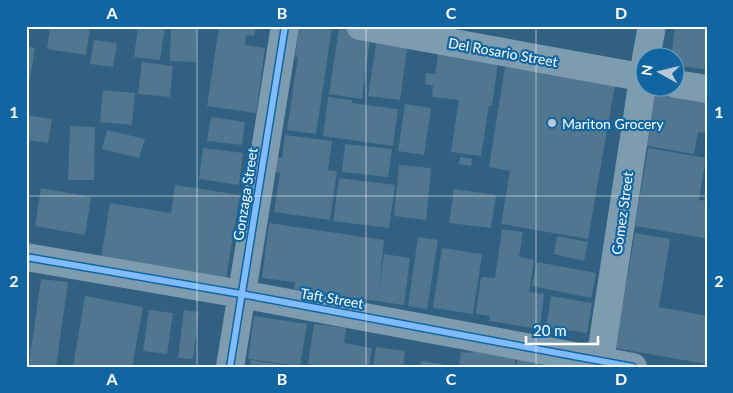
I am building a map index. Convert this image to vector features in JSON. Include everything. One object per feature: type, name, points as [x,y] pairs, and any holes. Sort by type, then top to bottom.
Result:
[{"type":"street","name":"Gonzaga Street","points":[[230,367],[285,26]]},
{"type":"street","name":"Del Rosario Street","points":[[360,26],[636,67]]},
{"type":"street","name":"Gomez Street","points":[[648,48],[652,26]]},
{"type":"street","points":[[686,86],[707,89]]},
{"type":"street","name":"Gomez Street","points":[[600,363],[640,98]]},
{"type":"street","name":"Taft Street","points":[[26,257],[241,294],[600,363],[633,367]]},
{"type":"building","points":[[50,26],[90,26],[86,55],[47,49]]},
{"type":"building","points":[[138,26],[165,26],[160,60],[134,57]]},
{"type":"building","points":[[171,26],[197,26],[196,62],[170,61]]},
{"type":"building","points":[[219,26],[256,26],[254,36],[246,35],[245,45],[265,48],[256,113],[207,106]]},
{"type":"building","points":[[299,26],[332,27],[316,134],[287,130],[298,57],[295,57]]},
{"type":"building","points":[[614,26],[634,26],[633,30]]},
{"type":"building","points":[[675,26],[707,26],[707,70],[686,67],[686,48],[672,48]]},
{"type":"building","points":[[339,28],[371,32],[362,99],[329,94]]},
{"type":"building","points":[[377,38],[408,43],[400,100],[368,96]]},
{"type":"building","points":[[94,40],[117,43],[113,67],[90,64]]},
{"type":"building","points":[[26,46],[35,48],[29,85],[26,85]]},
{"type":"building","points":[[439,47],[499,55],[492,106],[489,105],[481,156],[451,152],[459,100],[432,97],[433,86],[425,84],[426,73],[435,74]]},
{"type":"building","points":[[142,62],[173,66],[170,97],[138,94]]},
{"type":"building","name":"Mariton Grocery","points":[[529,63],[616,79],[588,239],[501,224],[510,171],[489,167],[505,67],[528,71]]},
{"type":"building","points":[[103,90],[135,93],[132,125],[100,122]]},
{"type":"building","points":[[328,97],[352,100],[352,103],[398,109],[393,146],[323,136]]},
{"type":"building","points":[[651,98],[686,98],[707,101],[707,133],[698,132],[694,154],[643,145]]},
{"type":"building","points":[[405,104],[431,108],[424,155],[398,151]]},
{"type":"building","points":[[26,115],[52,119],[48,143],[26,140]]},
{"type":"building","points":[[211,117],[245,122],[242,145],[207,141]]},
{"type":"building","points":[[70,126],[95,127],[94,180],[68,180]]},
{"type":"building","points":[[107,130],[145,139],[139,158],[102,149]]},
{"type":"building","points":[[285,135],[332,141],[328,170],[337,171],[330,220],[274,212],[280,173],[274,172],[276,157],[282,158]]},
{"type":"building","points":[[345,144],[392,149],[388,177],[342,172]]},
{"type":"building","points":[[203,148],[243,153],[239,185],[199,179]]},
{"type":"building","points":[[648,148],[706,158],[699,200],[707,201],[705,238],[635,226]]},
{"type":"building","points":[[460,157],[472,159],[471,166],[459,164]]},
{"type":"building","points":[[399,165],[431,168],[426,220],[394,216]]},
{"type":"building","points":[[339,178],[395,185],[389,228],[333,221]]},
{"type":"building","points":[[175,185],[240,195],[226,278],[101,258],[110,203],[171,213]]},
{"type":"building","points":[[41,188],[91,197],[85,235],[35,226]]},
{"type":"building","points":[[454,189],[496,195],[491,228],[449,223]]},
{"type":"building","points":[[269,223],[384,240],[379,288],[384,254],[410,258],[404,305],[294,289],[295,282],[262,278]]},
{"type":"building","points":[[502,229],[523,232],[519,257],[534,260],[529,292],[544,294],[540,329],[489,321],[490,316],[476,314],[481,277],[495,278]]},
{"type":"building","points":[[635,233],[670,239],[659,307],[707,316],[707,364],[615,348]]},
{"type":"building","points":[[557,236],[588,242],[584,261],[554,254]]},
{"type":"building","points":[[418,237],[438,240],[427,309],[408,306]]},
{"type":"building","points":[[442,248],[482,254],[473,314],[433,308]]},
{"type":"building","points":[[537,262],[596,273],[591,298],[532,286]]},
{"type":"building","points":[[41,279],[68,282],[56,367],[29,364]]},
{"type":"building","points":[[85,296],[143,307],[132,367],[73,367]]},
{"type":"building","points":[[551,296],[592,303],[587,333],[546,327]]},
{"type":"building","points":[[149,310],[173,313],[167,354],[143,351]]},
{"type":"building","points":[[184,310],[199,312],[193,359],[178,358]]},
{"type":"building","points":[[254,316],[307,324],[300,366],[248,359]]},
{"type":"building","points":[[314,324],[346,328],[344,343],[372,348],[369,367],[329,367],[308,364]]},
{"type":"building","points":[[473,345],[517,351],[514,367],[459,367],[461,352],[471,353]]},
{"type":"building","points":[[376,347],[405,351],[403,367],[373,367]]},
{"type":"building","points":[[518,357],[541,361],[540,367],[516,367]]},
{"type":"building","points":[[251,360],[289,366],[250,367]]},
{"type":"building","points":[[421,361],[442,364],[441,367],[420,367]]},
{"type":"cycle path","points":[[230,367],[285,26]]},
{"type":"cycle path","points":[[26,257],[241,294],[633,367]]},
{"type":"place","name":"Mariton Grocery","points":[[552,123]]}]
